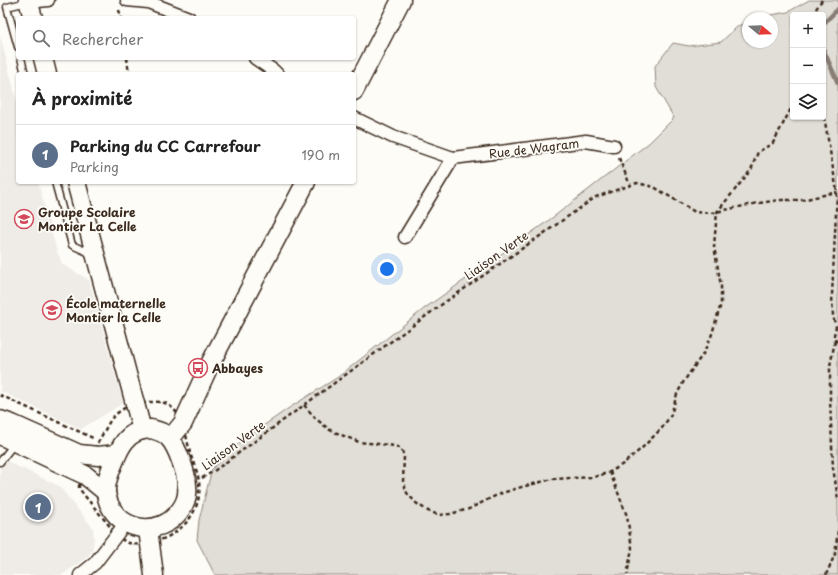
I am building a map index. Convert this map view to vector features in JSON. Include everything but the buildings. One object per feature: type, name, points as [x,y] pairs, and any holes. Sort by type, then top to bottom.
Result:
[{"type":"street","points":[[30,7],[48,0]]},
{"type":"street","points":[[127,0],[148,2],[184,16]]},
{"type":"street","points":[[356,87],[401,0]]},
{"type":"street","points":[[44,60],[46,72]]},
{"type":"street","points":[[258,60],[275,72]]},
{"type":"street","name":"Rue de Wagram","points":[[356,119],[393,137],[453,158],[586,142],[614,146]]},
{"type":"street","points":[[405,237],[453,158]]},
{"type":"street","points":[[77,184],[142,430]]},
{"type":"street","points":[[170,439],[183,423],[209,366],[305,184]]},
{"type":"street","points":[[0,420],[32,432],[79,454],[96,448],[98,456],[117,454]]},
{"type":"street","points":[[122,529],[106,492],[107,481],[117,454],[127,438],[142,430],[150,429],[158,431],[165,434],[175,446],[187,480],[187,487],[183,507],[177,515],[158,527],[149,536]]},
{"type":"street","points":[[8,438],[84,474],[106,492]]},
{"type":"street","points":[[80,575],[95,563],[122,529],[139,528],[149,536],[154,575]]},
{"type":"lane","points":[[16,40],[7,7],[30,7]]},
{"type":"lane","points":[[22,60],[24,72]]},
{"type":"lane","points":[[56,184],[72,245],[96,256]]},
{"type":"lane","points":[[0,462],[8,438],[23,437],[32,432]]},
{"type":"path","points":[[814,12],[822,0]]},
{"type":"path","points":[[127,60],[129,72]]},
{"type":"path","points":[[304,405],[316,419],[330,430],[359,442],[398,447],[404,457],[403,481],[407,494],[416,503],[428,511],[439,514],[450,514],[469,509],[499,494],[552,479],[594,477],[610,472],[624,464],[662,428],[671,414],[677,394],[684,381],[703,354],[711,337],[721,304],[721,286],[714,246],[717,212],[751,170],[758,152],[773,143],[790,111]]},
{"type":"path","points":[[825,120],[837,192],[832,295],[833,316],[836,327],[834,335],[837,341],[830,366],[830,400],[833,468],[838,499]]},
{"type":"path","points":[[614,146],[630,185]]},
{"type":"path","name":"Liaison Verte","points":[[202,478],[214,471],[440,305],[596,197],[637,183],[654,187],[695,212],[711,213],[779,200],[802,200],[837,192]]},
{"type":"path","points":[[0,395],[96,448]]},
{"type":"path","points":[[158,402],[166,404],[174,410],[183,423],[193,464],[199,480],[199,498],[196,509],[182,528],[171,536],[157,541],[149,536],[143,545],[127,543],[121,540],[122,529],[79,488],[96,448],[106,427],[116,414],[126,407],[136,404],[158,402]]},
{"type":"path","points":[[610,472],[627,516],[632,548],[627,575]]},
{"type":"path","points":[[826,575],[835,554],[838,530]]},
{"type":"shaded area","points":[[809,0],[838,0],[838,575],[215,575],[197,540],[199,520],[212,469],[240,442],[289,408],[338,377],[425,308],[552,218],[650,142],[674,118],[656,87],[655,66],[673,43],[689,46],[721,42],[738,26],[742,24],[742,48],[778,48],[778,14],[788,12]]},
{"type":"shaded area","name":"Groupe Scolaire Montier La Celle","points":[[0,35],[16,98],[16,184],[39,184],[58,255],[62,264],[89,280],[123,403],[81,429],[0,391]]},
{"type":"shaded area","points":[[0,458],[59,486],[93,528],[94,540],[92,551],[86,558],[62,575],[0,575]]},
{"type":"waterway","points":[[826,21],[838,9]]},
{"type":"waterway","points":[[826,56],[838,83]]},
{"type":"place","name":"Groupe Scolaire Montier La Celle","points":[[24,219]]},
{"type":"place","name":"École maternelle Montier la Celle","points":[[52,310]]},
{"type":"place","name":"Abbayes","points":[[198,368]]},
{"type":"place","name":"Parking du CC Carrefour","points":[[38,507]]}]
